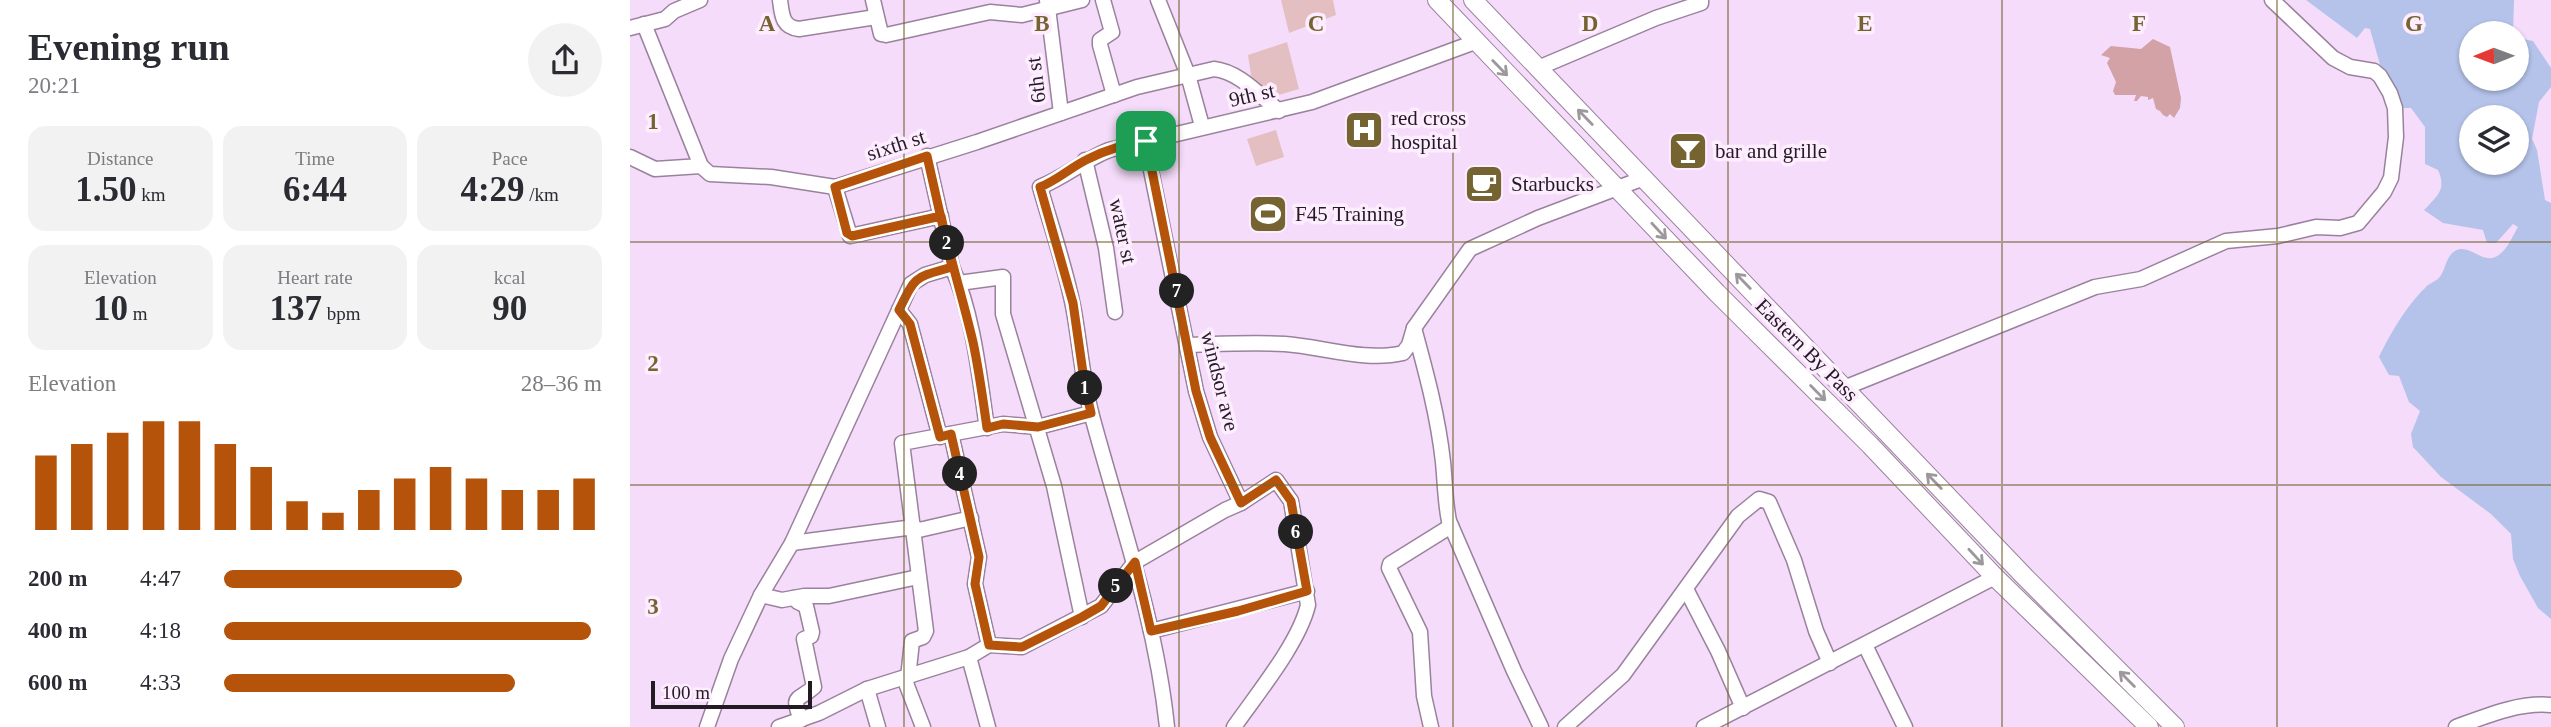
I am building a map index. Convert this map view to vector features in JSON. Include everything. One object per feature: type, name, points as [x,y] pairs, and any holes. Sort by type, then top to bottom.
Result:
[{"type":"main road","name":"Eastern By Pass","points":[[1437,0],[1717,293],[1870,445],[1995,577],[2149,727]]},
{"type":"main road","name":"Eastern By Pass","points":[[1473,0],[2025,577],[2175,727]]},
{"type":"street","points":[[700,0],[684,3],[665,19],[637,26],[701,166]]},
{"type":"street","points":[[780,0],[786,25],[799,30],[876,17]]},
{"type":"street","points":[[873,0],[881,34],[886,35],[990,12],[1022,15],[1047,4],[1082,0]]},
{"type":"street","points":[[1103,0],[1112,32],[1100,40],[1100,46],[1114,95]]},
{"type":"street","points":[[1158,0],[1188,75],[1202,126]]},
{"type":"street","points":[[1538,68],[1656,18],[1701,3],[1701,0]]},
{"type":"street","points":[[1844,388],[2095,287],[2141,279],[2227,241],[2278,236],[2316,227],[2340,229],[2358,223],[2384,191],[2390,178],[2396,137],[2395,108],[2390,93],[2374,71],[2350,66],[2333,58],[2272,0]]},
{"type":"street","name":"6th st","points":[[1047,4],[1061,113]]},
{"type":"street","name":"9th st","points":[[1091,413],[1073,303],[1040,187],[1055,181],[1085,160],[1130,143],[1202,126],[1231,123],[1312,102],[1475,42]]},
{"type":"street","name":"sixth st","points":[[630,157],[655,169],[701,166],[710,174],[771,177],[835,187],[1137,87],[1214,69],[1227,71],[1238,77],[1279,111]]},
{"type":"street","name":"windsor ave","points":[[1146,141],[1196,391],[1210,437],[1241,503]]},
{"type":"street","points":[[927,156],[952,267],[959,283],[974,346],[987,428]]},
{"type":"street","name":"water st","points":[[1085,160],[1106,248],[1115,312]]},
{"type":"street","points":[[1188,345],[1285,344],[1367,356],[1403,353],[1409,345],[1414,328],[1470,249],[1538,218],[1644,178]]},
{"type":"street","points":[[835,187],[847,233],[852,236],[941,216]]},
{"type":"street","points":[[707,727],[731,659],[761,595],[792,543],[911,284],[925,275],[952,267]]},
{"type":"street","points":[[959,283],[1003,277],[1003,314],[1054,486],[1082,617]]},
{"type":"street","points":[[899,310],[910,324],[971,518],[979,557],[975,584],[989,645]]},
{"type":"street","points":[[1414,328],[1432,394],[1443,463],[1444,496],[1451,526],[1541,727]]},
{"type":"street","points":[[923,727],[906,678],[912,640],[923,637],[926,631],[902,443],[1003,424],[1038,427],[1091,413],[1135,562],[1159,662],[1167,727]]},
{"type":"street","points":[[779,727],[801,720],[867,689],[969,657],[989,645],[1022,647],[1101,606],[1135,562],[1241,503],[1276,480],[1288,496],[1308,605],[1305,618],[1271,676],[1234,727]]},
{"type":"street","points":[[1565,727],[1623,675],[1738,516],[1753,502],[1765,499],[1769,502],[1794,560],[1816,631],[1830,663]]},
{"type":"street","points":[[792,543],[914,527],[919,530],[971,518]]},
{"type":"street","points":[[1431,727],[1424,696],[1420,632],[1389,568],[1391,564],[1451,526]]},
{"type":"street","points":[[761,595],[782,600],[829,596],[918,577]]},
{"type":"street","points":[[1704,727],[1995,577]]},
{"type":"street","points":[[1686,589],[1743,708]]},
{"type":"street","points":[[1151,631],[1238,611],[1307,591]]},
{"type":"street","points":[[794,598],[806,606],[812,632],[811,636],[804,639],[814,687],[799,697],[796,703],[801,720]]},
{"type":"street","points":[[1865,645],[1905,727]]},
{"type":"street","points":[[969,657],[988,727]]},
{"type":"street","points":[[867,689],[878,727]]},
{"type":"street","points":[[2456,727],[2496,713],[2540,704],[2551,705]]},
{"type":"shaded area","points":[[1281,0],[1333,0],[1336,15],[1289,33]]},
{"type":"shaded area","points":[[2153,39],[2170,47],[2181,98],[2180,108],[2174,118],[2170,114],[2167,117],[2163,115],[2156,109],[2153,98],[2148,100],[2148,97],[2141,96],[2134,101],[2136,95],[2115,95],[2113,91],[2116,82],[2107,63],[2110,58],[2101,55],[2111,46],[2141,49]]},
{"type":"shaded area","points":[[1287,42],[1299,89],[1255,102],[1248,55]]},
{"type":"shaded area","points":[[1276,130],[1284,157],[1256,166],[1247,139]]},
{"type":"water","points":[[2306,0],[2514,0],[2513,21],[2459,21],[2459,91],[2529,91],[2529,40],[2533,41],[2551,68],[2551,87],[2539,102],[2532,139],[2537,150],[2545,200],[2551,203],[2551,619],[2538,608],[2520,576],[2513,559],[2511,534],[2491,514],[2441,477],[2413,447],[2411,434],[2420,411],[2409,402],[2399,376],[2389,375],[2379,357],[2405,311],[2426,287],[2441,276],[2447,260],[2455,251],[2461,249],[2494,258],[2505,248],[2518,227],[2513,224],[2496,243],[2487,243],[2483,230],[2443,223],[2424,210],[2441,188],[2438,170],[2425,164],[2425,127],[2411,108],[2401,108],[2382,72],[2370,29],[2365,28],[2357,38]]},
{"type":"place","name":"red cross hospital","points":[[1364,130]]},
{"type":"place","name":"bar and grille","points":[[1688,151]]},
{"type":"place","name":"Starbucks","points":[[1484,184]]},
{"type":"place","name":"F45 Training","points":[[1268,214]]},
{"type":"route","points":[[1146,141],[1130,143],[1085,160],[1055,181],[1040,187],[1073,303],[1091,413],[1038,427],[1003,424],[987,428],[974,346],[941,216],[850,236],[835,187],[927,156],[941,216],[952,267],[925,275],[911,284],[899,310],[910,324],[940,437],[951,434],[979,557],[975,584],[989,645],[1022,647],[1082,617],[1101,606],[1135,562],[1151,631],[1238,611],[1307,591],[1288,496],[1276,480],[1241,503],[1210,437],[1196,391],[1146,141]]}]
